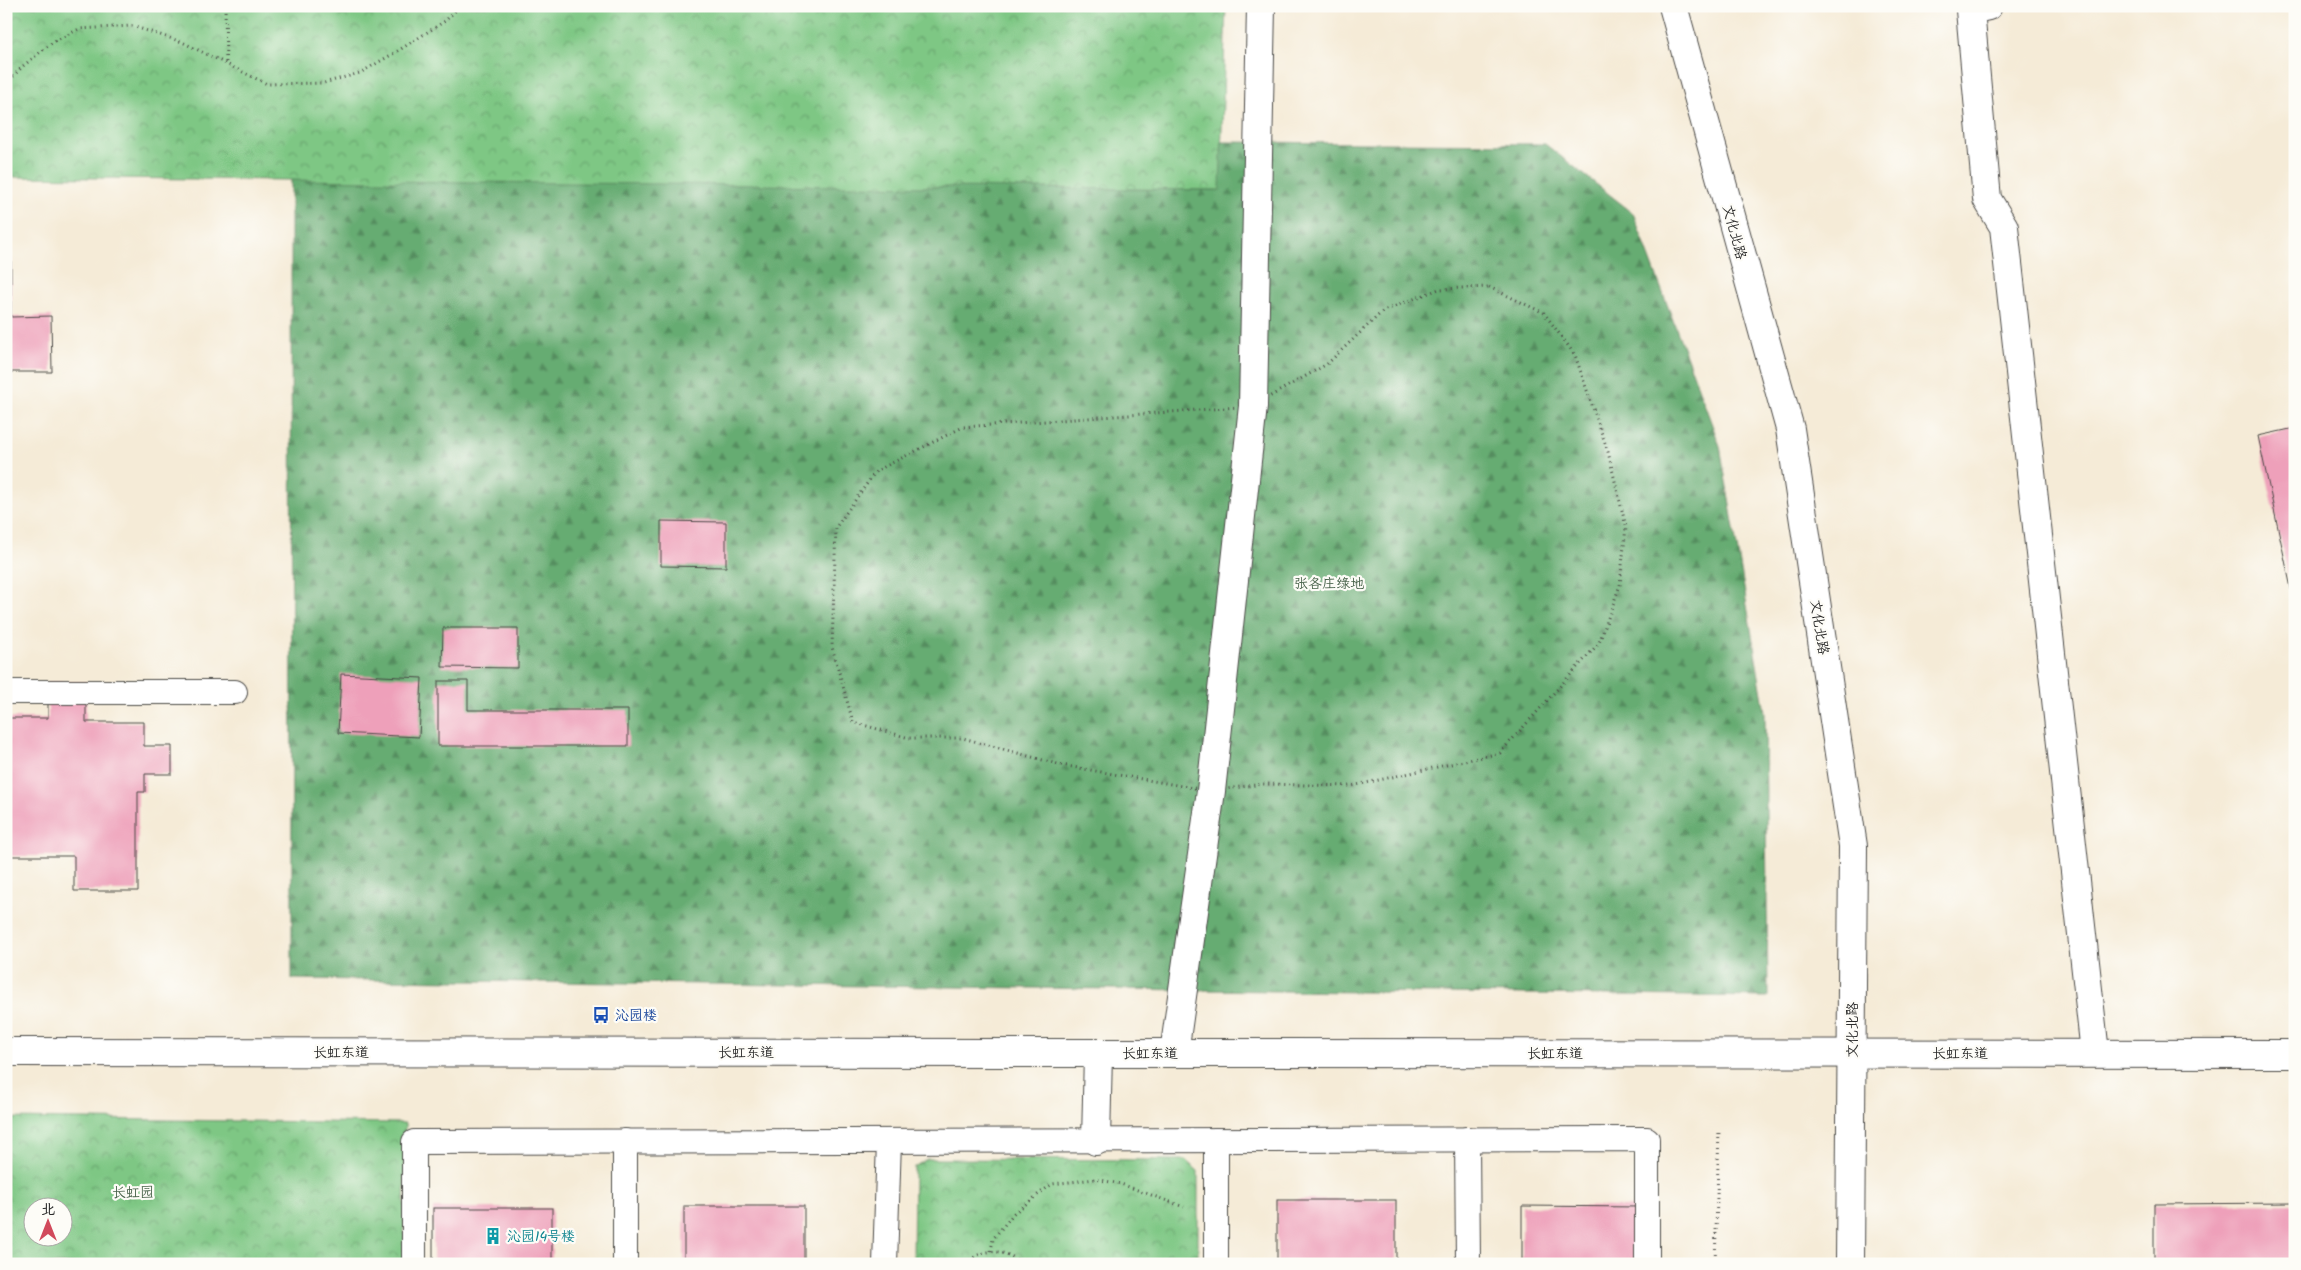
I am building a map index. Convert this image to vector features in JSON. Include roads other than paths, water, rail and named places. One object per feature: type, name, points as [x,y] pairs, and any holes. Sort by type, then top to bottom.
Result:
[{"type":"street","points":[[1174,1053],[1211,791],[1253,406],[1261,6]]},
{"type":"street","name":"文化北路","points":[[1673,6],[1790,429],[1853,846],[1850,1264]]},
{"type":"street","points":[[1988,6],[1970,10],[1987,199],[2004,227],[2095,1053]]},
{"type":"street","name":"长虹东道","points":[[6,1052],[2295,1054]]},
{"type":"street","points":[[1096,1141],[1098,1053]]},
{"type":"lane","points":[[6,692],[235,692]]},
{"type":"lane","points":[[1216,1140],[1216,1264]]},
{"type":"lane","points":[[1467,1140],[1468,1264]]},
{"type":"lane","points":[[414,1264],[414,1142],[1647,1140],[1647,1264]]},
{"type":"lane","points":[[886,1264],[889,1141]]},
{"type":"lane","points":[[625,1142],[625,1264]]},
{"type":"place","name":"沁园楼","points":[[601,1015]]},
{"type":"place","name":"沁园14号楼","points":[[493,1236]]},
{"type":"park label","name":"张各庄绿地","points":[[1329,583]]},
{"type":"park label","name":"长虹园","points":[[133,1192]]}]
